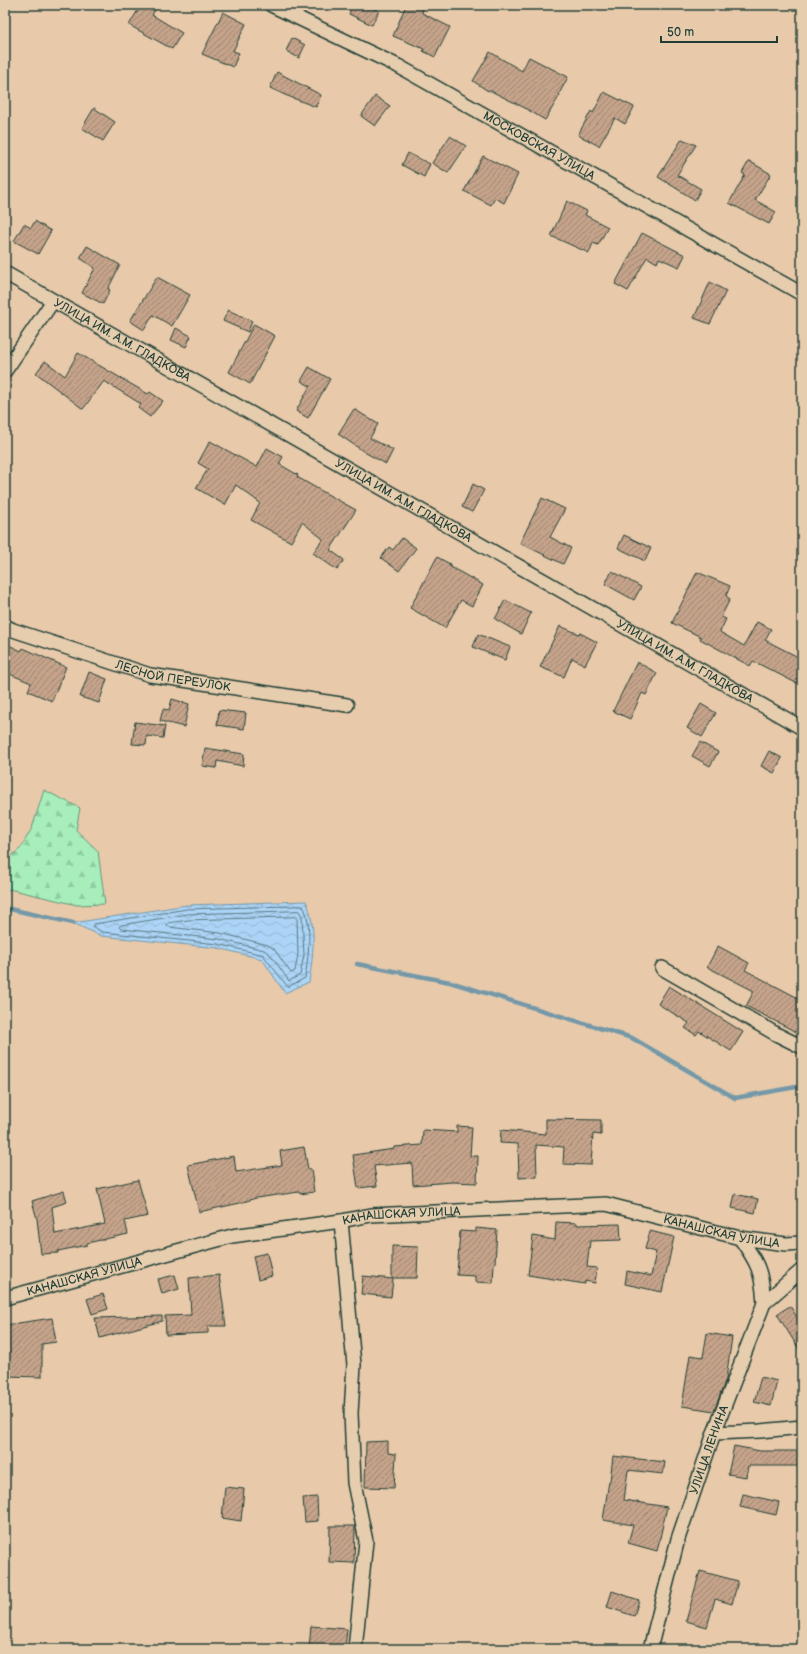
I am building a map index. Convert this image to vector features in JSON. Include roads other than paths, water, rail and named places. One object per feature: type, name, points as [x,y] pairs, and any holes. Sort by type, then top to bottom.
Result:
[{"type":"street","name":"МОСКОВСКАЯ УЛИЦА","points":[[271,5],[398,66],[802,294]]},
{"type":"street","name":"УЛИЦА ИМ. А.М. ГЛАДКОВА","points":[[5,273],[802,728]]},
{"type":"street","points":[[5,371],[53,301]]},
{"type":"street","name":"ЛЕСНОЙ ПЕРЕУЛОК","points":[[5,626],[13,630],[150,675],[347,705]]},
{"type":"street","points":[[662,968],[776,1034],[802,1047]]},
{"type":"street","name":"КАНАШСКАЯ УЛИЦА","points":[[5,1298],[232,1236],[341,1221],[371,1215],[606,1204],[740,1238],[786,1244],[802,1243]]},
{"type":"street","points":[[341,1221],[354,1365],[351,1413],[354,1483],[366,1541],[355,1649]]},
{"type":"street","points":[[740,1238],[754,1258],[763,1281],[764,1303]]},
{"type":"street","name":"УЛИЦА ЛЕНИНА","points":[[650,1649],[678,1539],[714,1433],[764,1303],[802,1270]]},
{"type":"street","points":[[714,1433],[802,1427]]},
{"type":"water","points":[[306,901],[312,921],[313,931],[313,952],[309,982],[285,993],[262,959],[218,948],[101,936],[73,923],[187,905]]},
{"type":"waterway","points":[[5,908],[73,923]]},
{"type":"waterway","points":[[357,964],[450,982],[632,1038],[735,1098],[802,1086]]}]
